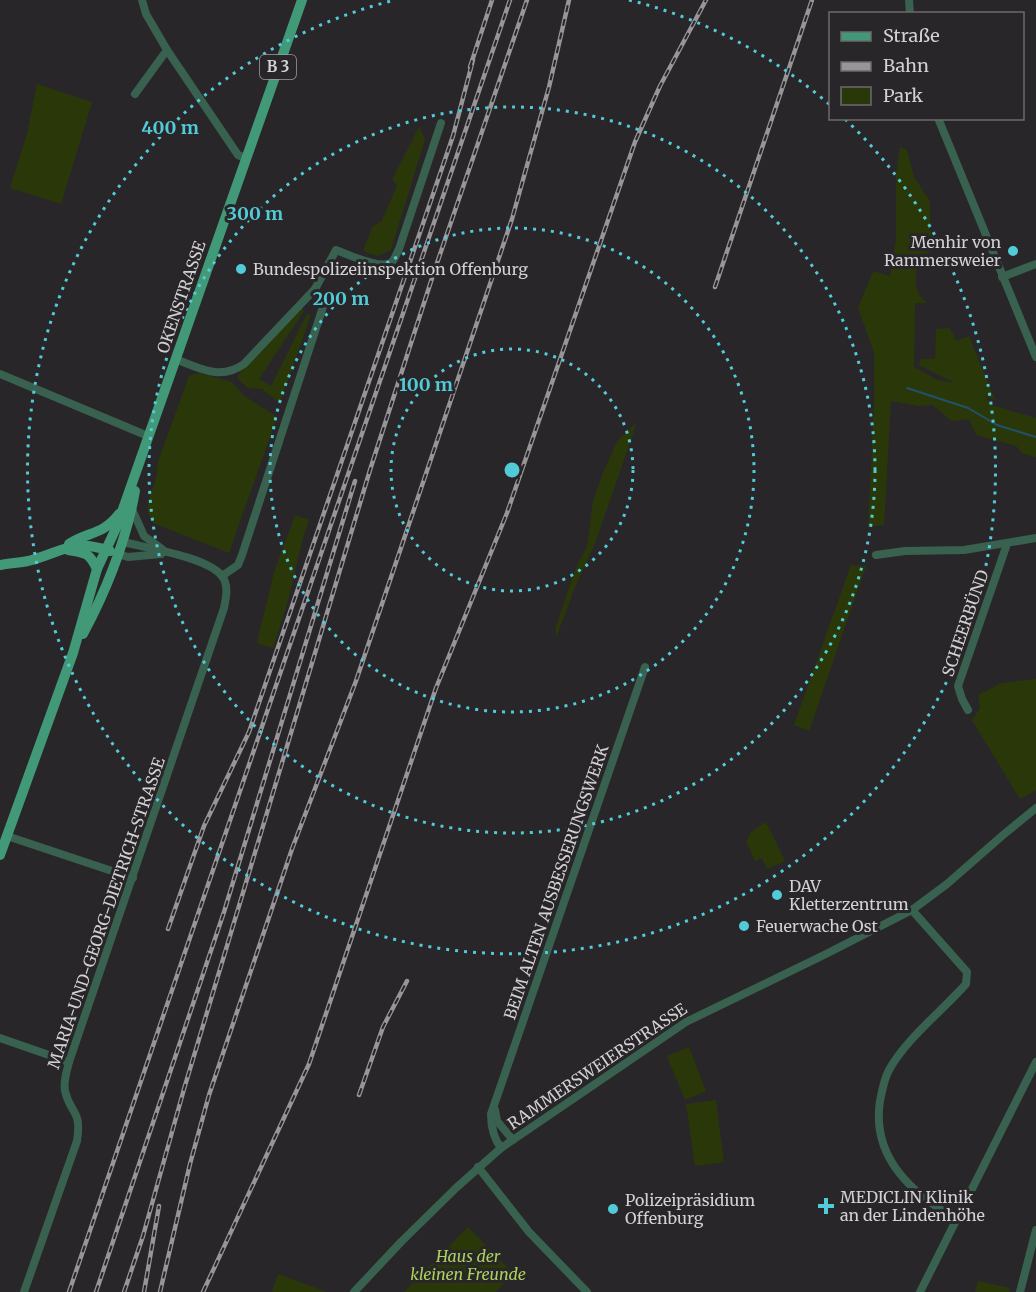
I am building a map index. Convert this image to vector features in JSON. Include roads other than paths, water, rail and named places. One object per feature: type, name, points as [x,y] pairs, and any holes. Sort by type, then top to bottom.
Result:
[{"type":"main road","name":"B 3","points":[[245,158],[302,0]]},
{"type":"main road","name":"OKENSTRASSE","points":[[73,653],[99,602],[118,554],[118,540],[141,455],[245,158]]},
{"type":"main road","name":"B 3","points":[[62,549],[76,539],[96,533],[128,508]]},
{"type":"main road","points":[[96,533],[118,540]]},
{"type":"main road","name":"OKENSTRASSE","points":[[0,855],[73,653],[97,569],[105,550],[118,540]]},
{"type":"main road","name":"B 3","points":[[0,565],[28,561],[76,545],[90,545],[118,554]]},
{"type":"main road","points":[[62,549],[87,554],[97,569]]},
{"type":"street","points":[[142,0],[146,14],[167,50],[238,155],[245,158]]},
{"type":"street","points":[[135,94],[167,50]]},
{"type":"street","points":[[939,120],[1036,357]]},
{"type":"street","points":[[175,359],[215,373],[225,374],[235,370],[244,364],[315,289],[336,250],[372,263],[385,265],[392,262],[399,249],[441,123]]},
{"type":"street","points":[[1002,277],[1036,264]]},
{"type":"street","points":[[118,540],[194,560],[211,567],[222,576],[238,565],[323,307],[315,289]]},
{"type":"street","points":[[0,374],[148,436]]},
{"type":"street","points":[[128,508],[144,536],[170,554]]},
{"type":"street","name":"SCHEERBÜND","points":[[876,555],[906,551],[964,550],[1036,538]]},
{"type":"street","name":"SCHEERBÜND","points":[[968,710],[958,686],[1008,544]]},
{"type":"street","points":[[118,554],[128,557],[170,554]]},
{"type":"street","name":"MARIA-UND-GEORG-DIETRICH-STRASSE","points":[[24,1292],[77,1141],[79,1119],[65,1092],[69,1062],[224,608],[226,593],[222,576]]},
{"type":"street","name":"BEIM ALTEN AUSBESSERUNGSWERK","points":[[501,1148],[496,1142],[491,1126],[491,1114],[645,667]]},
{"type":"street","name":"RAMMERSWEIERSTRASSE","points":[[354,1292],[394,1249],[478,1167],[501,1148],[686,1022],[912,910],[947,884],[1036,808]]},
{"type":"street","points":[[7,836],[133,878]]},
{"type":"street","points":[[912,910],[966,972],[966,984],[914,1039],[888,1071],[879,1111],[879,1125],[888,1156],[910,1187],[957,1220]]},
{"type":"street","points":[[0,1038],[69,1062]]},
{"type":"street","points":[[920,1292],[1036,1062]]},
{"type":"street","points":[[494,1106],[497,1121],[513,1140]]},
{"type":"street","points":[[478,1167],[529,1232],[587,1292]]},
{"type":"street","points":[[1020,1292],[1036,1230]]},
{"type":"waterway","points":[[907,388],[968,408],[997,425],[1036,437]]},
{"type":"railway","points":[[470,67],[492,0]]},
{"type":"railway","points":[[69,1292],[510,0]]},
{"type":"railway","points":[[124,1292],[143,1236],[184,1089],[370,470],[435,269],[527,0]]},
{"type":"railway","points":[[160,1292],[209,1095],[292,849],[356,681],[512,219],[549,87],[569,0]]},
{"type":"railway","points":[[203,1292],[309,1064],[436,688],[507,513],[635,142],[660,86],[706,0]]},
{"type":"railway","points":[[715,287],[812,0]]},
{"type":"railway","points":[[168,929],[204,826],[249,732],[453,136],[473,60]]},
{"type":"railway","points":[[96,1292],[224,912],[355,481]]},
{"type":"railway","points":[[359,1095],[383,1027],[407,981]]},
{"type":"railway","points":[[144,1292],[159,1206]]},
{"type":"place","name":"Menhir von Rammersweier","points":[[1013,251]]},
{"type":"place","name":"Bundespolizeiinspektion Offenburg","points":[[241,269]]},
{"type":"place","name":"DAV Kletterzentrum","points":[[777,895]]},
{"type":"place","name":"Feuerwache Ost","points":[[744,926]]},
{"type":"place","name":"MEDICLIN Klinik an der Lindenhöhe","points":[[826,1206]]},
{"type":"place","name":"Polizeipräsidium Offenburg","points":[[613,1209]]},
{"type":"park label","name":"Haus der kleinen Freunde","points":[[468,1265]]}]
